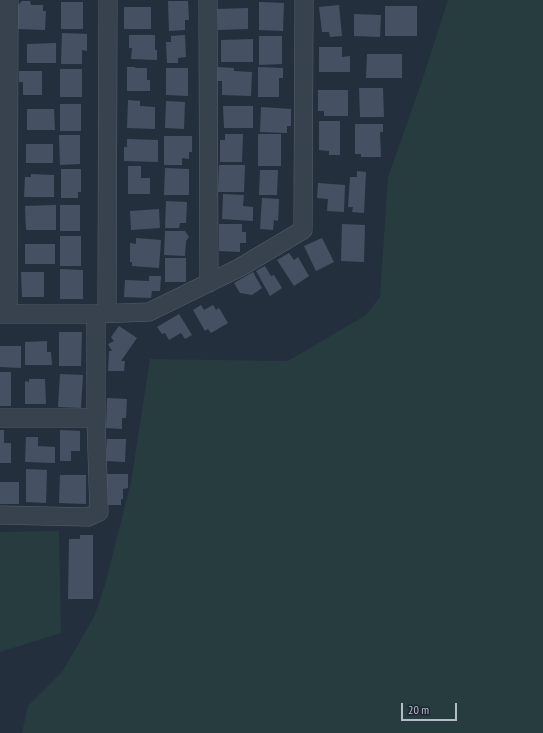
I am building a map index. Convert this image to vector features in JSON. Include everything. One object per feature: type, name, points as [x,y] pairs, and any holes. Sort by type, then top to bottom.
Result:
[{"type":"street","points":[[9,0],[4,314],[102,314],[149,312],[239,268],[303,230],[304,0]]},
{"type":"street","points":[[0,515],[88,517],[99,512],[96,418],[102,314],[108,0]]},
{"type":"street","points":[[208,0],[209,283]]},
{"type":"street","points":[[0,418],[96,418]]},
{"type":"green space","points":[[448,0],[543,0],[543,733],[22,733],[28,706],[62,672],[94,617],[105,585],[131,482],[150,359],[288,361],[366,315],[380,297],[388,177],[421,84]]},
{"type":"green space","points":[[59,531],[61,633],[0,652],[0,532]]},
{"type":"building","points":[[22,1],[30,1],[31,5],[43,5],[43,11],[46,11],[45,30],[17,29],[18,5]]},
{"type":"building","points":[[168,1],[188,1],[189,20],[185,20],[185,30],[169,31]]},
{"type":"building","points":[[61,2],[83,2],[83,29],[61,29]]},
{"type":"building","points":[[259,2],[284,3],[283,31],[259,30]]},
{"type":"building","points":[[339,5],[342,36],[330,37],[329,32],[322,32],[319,7]]},
{"type":"building","points":[[385,6],[417,6],[417,36],[385,36]]},
{"type":"building","points":[[124,7],[151,7],[151,29],[124,29]]},
{"type":"building","points":[[248,8],[248,29],[218,30],[217,9]]},
{"type":"building","points":[[354,14],[381,15],[380,37],[354,36]]},
{"type":"building","points":[[62,33],[87,34],[87,51],[82,50],[82,64],[61,64]]},
{"type":"building","points":[[129,35],[155,35],[157,60],[131,59],[132,48],[129,48]]},
{"type":"building","points":[[185,35],[186,57],[178,58],[178,63],[167,63],[166,42],[171,42],[171,36]]},
{"type":"building","points":[[259,36],[282,36],[282,64],[259,65]]},
{"type":"building","points":[[253,39],[253,62],[221,62],[221,40]]},
{"type":"building","points":[[56,43],[56,63],[27,63],[27,44]]},
{"type":"building","points":[[319,47],[342,47],[342,57],[350,56],[350,72],[319,72]]},
{"type":"building","points":[[367,54],[402,54],[402,78],[366,78]]},
{"type":"building","points":[[127,67],[147,68],[147,80],[150,80],[150,91],[127,91]]},
{"type":"building","points":[[216,67],[234,68],[234,71],[252,72],[251,96],[222,95],[222,81],[216,81]]},
{"type":"building","points":[[258,67],[283,68],[283,78],[279,78],[279,97],[258,97]]},
{"type":"building","points":[[166,68],[188,68],[188,96],[166,95]]},
{"type":"building","points":[[60,69],[82,69],[82,97],[60,97]]},
{"type":"building","points":[[19,71],[42,71],[42,95],[23,95],[23,82],[19,82]]},
{"type":"building","points":[[359,88],[383,88],[384,117],[360,117]]},
{"type":"building","points":[[318,90],[348,90],[348,116],[324,116],[324,111],[318,111]]},
{"type":"building","points":[[128,100],[140,101],[140,106],[155,107],[155,129],[127,128]]},
{"type":"building","points":[[166,101],[185,102],[184,129],[165,128]]},
{"type":"building","points":[[60,104],[81,104],[81,131],[60,131]]},
{"type":"building","points":[[223,106],[253,106],[253,128],[224,128]]},
{"type":"building","points":[[261,107],[291,109],[291,126],[287,126],[287,133],[260,132]]},
{"type":"building","points":[[27,109],[54,109],[55,130],[27,130]]},
{"type":"building","points":[[319,121],[340,121],[340,155],[329,155],[329,151],[319,150]]},
{"type":"building","points":[[355,124],[383,124],[383,132],[380,132],[381,157],[361,157],[361,154],[355,154]]},
{"type":"building","points":[[225,134],[243,134],[242,162],[220,162],[220,140],[225,140]]},
{"type":"building","points":[[258,134],[281,134],[281,166],[258,166]]},
{"type":"building","points":[[59,135],[80,135],[80,164],[60,165]]},
{"type":"building","points":[[164,136],[192,136],[192,152],[189,152],[189,159],[182,158],[182,165],[164,165]]},
{"type":"building","points":[[127,139],[158,140],[158,162],[124,161],[124,147],[127,147]]},
{"type":"building","points":[[26,144],[53,144],[53,163],[26,163]]},
{"type":"building","points":[[219,165],[245,165],[244,192],[218,192]]},
{"type":"building","points":[[128,166],[141,166],[141,178],[150,178],[150,194],[128,194]]},
{"type":"building","points":[[165,168],[189,169],[189,195],[164,195]]},
{"type":"building","points":[[61,169],[81,169],[81,192],[78,192],[78,198],[61,198]]},
{"type":"building","points":[[260,170],[278,170],[277,195],[259,195]]},
{"type":"building","points":[[357,171],[366,172],[364,213],[352,212],[353,207],[348,207],[350,177],[357,177]]},
{"type":"building","points":[[31,174],[54,175],[54,197],[24,197],[25,177],[31,177]]},
{"type":"building","points":[[318,183],[345,185],[344,212],[327,211],[328,199],[317,198]]},
{"type":"building","points":[[223,194],[244,195],[243,206],[253,207],[253,221],[222,219]]},
{"type":"building","points":[[262,198],[279,199],[278,221],[274,220],[273,230],[260,229]]},
{"type":"building","points":[[166,201],[187,202],[186,223],[180,223],[179,228],[165,228]]},
{"type":"building","points":[[56,205],[56,230],[26,230],[25,206]]},
{"type":"building","points":[[60,205],[80,205],[80,231],[60,231]]},
{"type":"building","points":[[159,209],[160,228],[131,230],[130,211]]},
{"type":"building","points":[[219,224],[242,224],[242,232],[246,232],[246,243],[240,243],[240,252],[219,251]]},
{"type":"building","points":[[342,224],[365,225],[364,262],[341,261]]},
{"type":"building","points":[[165,231],[185,231],[189,237],[186,241],[185,256],[164,255]]},
{"type":"building","points":[[60,236],[81,236],[81,266],[60,266]]},
{"type":"building","points":[[136,238],[161,240],[159,268],[132,266],[132,262],[130,262],[130,243],[136,244]]},
{"type":"building","points":[[322,238],[334,262],[316,271],[304,246]]},
{"type":"building","points":[[25,244],[55,244],[55,264],[25,264]]},
{"type":"building","points":[[289,253],[294,260],[298,257],[309,276],[294,286],[277,260]]},
{"type":"building","points":[[165,258],[186,258],[186,282],[165,282]]},
{"type":"building","points":[[265,266],[271,276],[274,275],[282,288],[270,296],[256,271]]},
{"type":"building","points":[[60,269],[83,270],[83,299],[60,299]]},
{"type":"building","points":[[21,272],[44,272],[44,297],[22,297]]},
{"type":"building","points":[[253,272],[262,288],[252,295],[240,293],[234,283]]},
{"type":"building","points":[[149,276],[161,276],[160,291],[152,291],[151,298],[124,297],[125,280],[149,281]]},
{"type":"building","points":[[201,305],[204,310],[213,305],[216,310],[219,308],[228,323],[211,333],[208,329],[205,331],[193,310]]},
{"type":"building","points":[[179,314],[192,335],[185,339],[181,333],[169,340],[165,333],[162,334],[157,327]]},
{"type":"building","points":[[119,326],[137,338],[121,361],[125,361],[124,371],[108,371],[109,351],[112,351],[108,344],[114,341],[111,337]]},
{"type":"building","points":[[59,332],[82,332],[81,366],[59,366]]},
{"type":"building","points":[[47,341],[47,352],[51,352],[52,365],[25,365],[25,342]]},
{"type":"building","points":[[0,346],[21,346],[21,368],[0,367]]},
{"type":"building","points":[[0,372],[11,372],[11,406],[0,406]]},
{"type":"building","points":[[60,374],[83,375],[81,408],[58,407]]},
{"type":"building","points":[[29,379],[45,379],[46,404],[25,404],[25,381],[29,382]]},
{"type":"building","points":[[107,398],[127,399],[126,418],[122,418],[122,429],[106,428]]},
{"type":"building","points":[[0,430],[4,430],[4,443],[11,443],[11,463],[0,463]]},
{"type":"building","points":[[60,430],[80,431],[80,451],[71,451],[71,461],[60,461]]},
{"type":"building","points":[[26,437],[38,437],[38,446],[55,447],[55,463],[25,462]]},
{"type":"building","points":[[107,439],[126,439],[125,462],[106,461]]},
{"type":"building","points":[[26,469],[47,470],[46,503],[26,502]]},
{"type":"building","points":[[106,474],[128,474],[128,488],[123,489],[123,499],[121,499],[121,505],[107,505]]},
{"type":"building","points":[[60,475],[86,475],[86,504],[59,503]]},
{"type":"building","points":[[0,482],[19,482],[19,504],[0,504]]},
{"type":"building","points":[[80,535],[93,535],[93,599],[68,599],[69,539],[80,539]]}]
